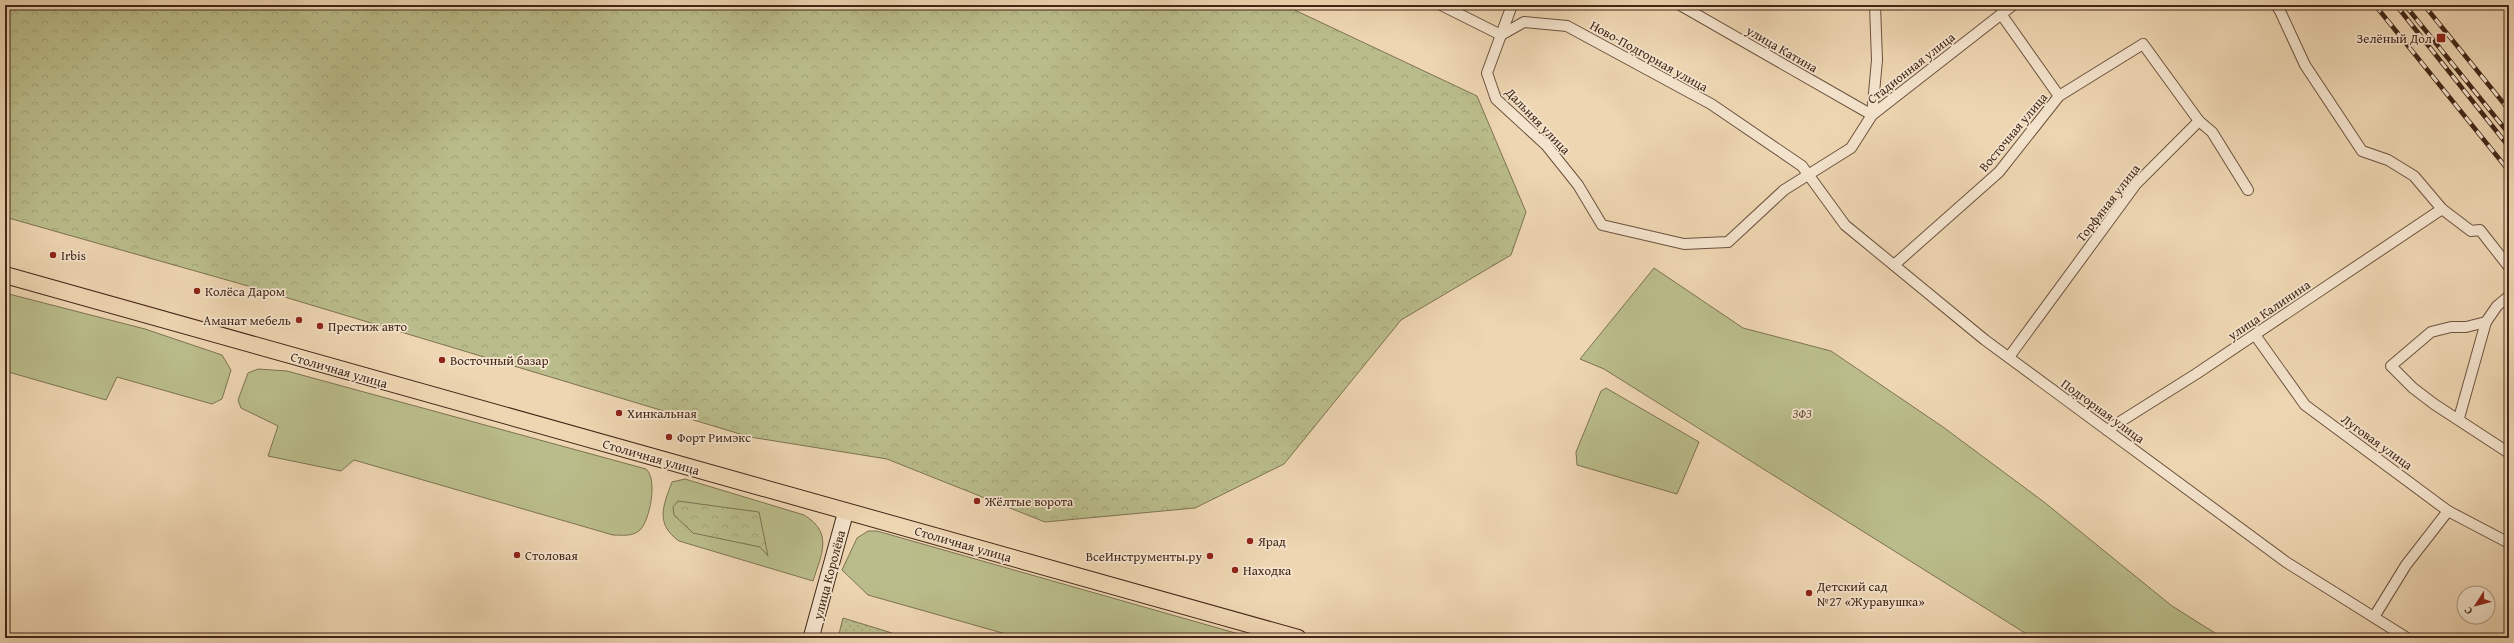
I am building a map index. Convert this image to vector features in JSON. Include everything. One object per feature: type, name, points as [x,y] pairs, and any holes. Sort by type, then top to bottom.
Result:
[{"type":"main road","name":"Столичная улица","points":[[5,275],[1298,638]]},
{"type":"street","points":[[1441,5],[1501,35]]},
{"type":"street","name":"Дальняя улица","points":[[1512,5],[1487,73],[1496,99],[1546,145],[1578,185],[1602,225]]},
{"type":"street","name":"улица Катина","points":[[1680,5],[1872,116]]},
{"type":"street","points":[[1872,116],[1877,60],[1875,5]]},
{"type":"street","name":"Стадионная улица","points":[[1602,225],[1684,244],[1728,242],[1784,190],[1851,148],[1872,116],[2013,5]]},
{"type":"street","points":[[2276,5],[2305,65],[2362,151],[2388,160],[2414,176],[2442,209],[2471,231],[2480,230],[2509,267]]},
{"type":"street","points":[[2001,14],[2059,96]]},
{"type":"street","name":"Ново-Подгорная улица","points":[[1501,35],[1524,22],[1567,26],[1711,104],[1802,166],[1808,176]]},
{"type":"street","name":"Восточная улица","points":[[1894,265],[1999,172],[2059,96],[2143,44],[2199,121]]},
{"type":"street","points":[[2199,121],[2212,132],[2248,190]]},
{"type":"street","name":"Торфяная улица","points":[[2009,358],[2136,184],[2199,121]]},
{"type":"street","name":"Подгорная улица","points":[[1808,176],[1845,225],[1985,340],[2286,562],[2407,638]]},
{"type":"street","name":"улица Калинина","points":[[2107,430],[2255,335],[2442,209]]},
{"type":"street","points":[[2459,418],[2486,322],[2497,306],[2509,296]]},
{"type":"street","points":[[2486,322],[2466,327],[2451,327],[2430,332],[2390,366],[2413,388],[2509,453]]},
{"type":"street","name":"Луговая улица","points":[[2255,335],[2305,405],[2448,510],[2509,543]]},
{"type":"street","points":[[2374,617],[2406,565],[2448,510]]},
{"type":"street","name":"улица Королёва","points":[[811,638],[846,511]]},
{"type":"green space","points":[[5,5],[1284,5],[1477,96],[1526,212],[1511,255],[1401,320],[1284,464],[1195,508],[1045,522],[887,459],[750,437],[248,286],[5,217]]},
{"type":"green space","name":"ЗФЗ","points":[[1654,268],[1743,328],[1831,351],[1943,427],[2044,502],[2172,606],[2223,638],[2033,638],[1604,369],[1580,359]]},
{"type":"green space","points":[[5,293],[145,329],[222,355],[231,370],[222,399],[212,404],[117,377],[106,400],[5,371]]},
{"type":"green space","points":[[258,369],[287,371],[646,469],[650,474],[652,481],[651,500],[647,518],[640,530],[634,534],[613,535],[354,460],[341,471],[268,456],[278,426],[241,408],[238,400],[248,373]]},
{"type":"green space","points":[[1606,388],[1699,442],[1677,494],[1577,465],[1576,452],[1601,391]]},
{"type":"green space","points":[[685,479],[804,515],[813,522],[819,529],[823,545],[813,581],[679,541],[671,535],[664,521],[663,514],[666,499],[672,482]]},
{"type":"green space","points":[[678,501],[759,512],[768,556],[760,547],[693,533],[674,515],[673,507]]},
{"type":"green space","points":[[868,531],[877,531],[1253,638],[1020,638],[868,595],[842,570],[857,538]]},
{"type":"green space","points":[[843,618],[905,637],[838,638]]},
{"type":"railway","points":[[2375,5],[2509,171]]},
{"type":"railway","points":[[2396,5],[2509,147]]},
{"type":"railway","points":[[2405,5],[2509,134]]},
{"type":"railway","points":[[2424,5],[2509,110]]},
{"type":"place","name":"Зелёный Дол","points":[[2441,38]]},
{"type":"place","name":"Irbis","points":[[53,255]]},
{"type":"place","name":"Колёса Даром","points":[[197,291]]},
{"type":"place","name":"Аманат мебель","points":[[299,320]]},
{"type":"place","name":"Престиж авто","points":[[320,326]]},
{"type":"place","name":"Восточный базар","points":[[442,360]]},
{"type":"place","name":"Хинкальная","points":[[619,413]]},
{"type":"place","name":"Форт Римэкс","points":[[669,437]]},
{"type":"place","name":"Жёлтые ворота","points":[[977,501]]},
{"type":"place","name":"Ярад","points":[[1250,541]]},
{"type":"place","name":"Столовая","points":[[517,555]]},
{"type":"place","name":"ВсеИнструменты.ру","points":[[1210,556]]},
{"type":"place","name":"Находка","points":[[1235,570]]},
{"type":"place","name":"Детский сад №27 «Журавушка»","points":[[1809,593]]}]
